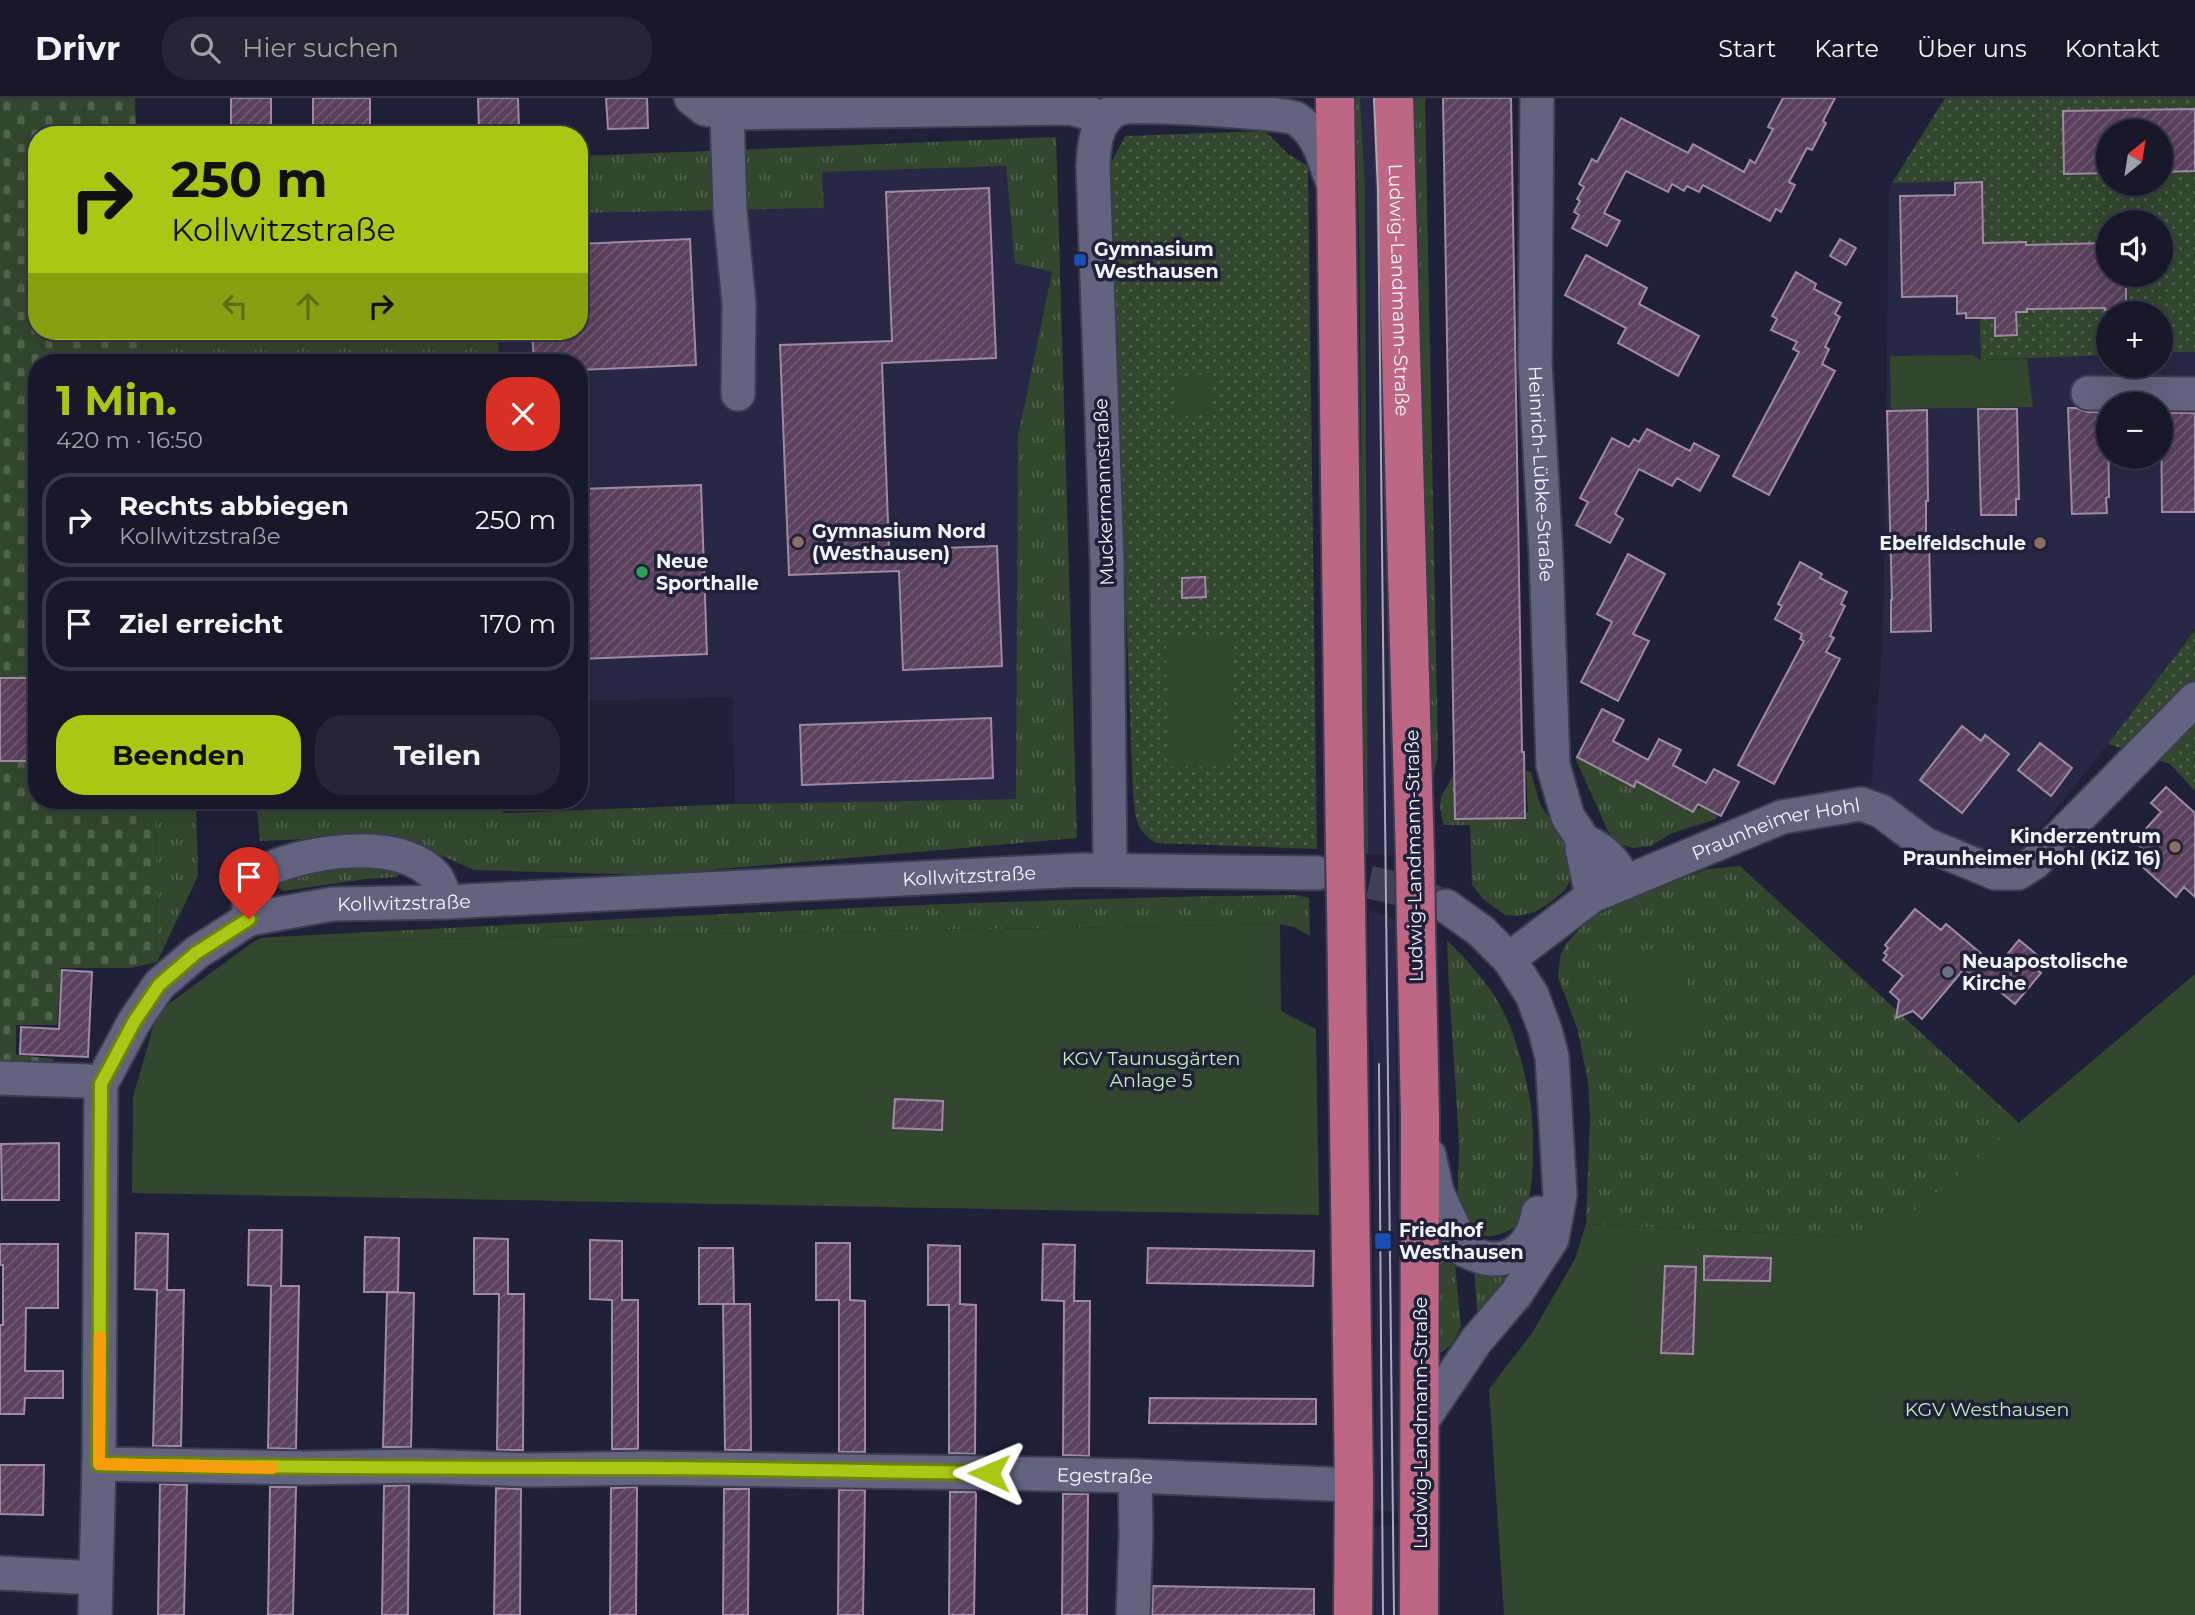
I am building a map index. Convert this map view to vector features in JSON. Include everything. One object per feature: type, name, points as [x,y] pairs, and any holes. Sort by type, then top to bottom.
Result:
[{"type":"main road","points":[[1335,98],[1337,193],[1331,862],[1346,904],[1354,1485],[1353,1615]]},
{"type":"main road","name":"Ludwig-Landmann-Straße","points":[[1394,98],[1415,860],[1431,917],[1420,1116],[1419,1615]]},
{"type":"street","points":[[691,98],[705,109],[727,113],[1070,108],[1105,118],[1122,107],[1170,102],[1229,104],[1293,117],[1315,135],[1337,193]]},
{"type":"street","name":"Heinrich-Lübke-Straße","points":[[1537,98],[1535,362],[1546,556],[1552,765],[1568,817],[1584,841],[1606,854],[1616,864],[1624,883]]},
{"type":"street","points":[[727,113],[730,211],[739,303],[738,394]]},
{"type":"street","name":"Muckermannstraße","points":[[1105,118],[1094,138],[1093,166],[1107,561],[1110,869]]},
{"type":"street","points":[[2088,393],[2195,394]]},
{"type":"street","name":"Praunheimer Hohl","points":[[1509,959],[1592,897],[1782,817],[1861,804],[1881,811],[1925,844],[1949,855],[1995,873],[2018,873],[2034,863],[2195,699]]},
{"type":"street","name":"Heinrich-Lübke-Straße","points":[[1584,841],[1582,848],[1592,897]]},
{"type":"street","points":[[249,919],[249,896],[253,880],[272,867],[290,861],[335,853],[366,851],[410,859],[437,878],[446,902]]},
{"type":"street","name":"Kollwitzstraße","points":[[95,1615],[99,1464],[101,1084],[134,1022],[159,985],[196,953],[249,919],[333,904],[446,902],[1110,869],[1161,872],[1331,862]]},
{"type":"street","points":[[1420,1424],[1476,1341],[1516,1294],[1552,1239],[1560,1195],[1552,1057],[1532,995],[1509,959],[1481,930],[1431,917]]},
{"type":"street","points":[[0,1078],[87,1081],[101,1084]]},
{"type":"street","points":[[1420,1116],[1437,1192],[1464,1250],[1486,1258],[1506,1257],[1524,1247],[1536,1228],[1554,1117]]},
{"type":"street","name":"Egestraße","points":[[99,1464],[304,1468],[646,1468],[1135,1476],[1354,1485]]},
{"type":"street","points":[[1133,1615],[1135,1476]]},
{"type":"street","points":[[0,1573],[95,1578]]},
{"type":"shaded area","points":[[1360,98],[1384,98],[1391,444],[1393,856],[1368,854],[1367,280]]},
{"type":"shaded area","name":"Gymnasium Nord (Westhausen)","points":[[1006,166],[1015,263],[1052,272],[1018,436],[1016,799],[735,804],[733,697],[588,701],[588,354],[499,354],[498,340],[588,340],[588,213],[823,208],[822,172]]},
{"type":"shaded area","name":"Ebelfeldschule","points":[[1975,180],[1981,360],[2096,356],[2096,378],[2173,378],[2173,352],[2195,352],[2195,630],[2022,851],[1953,847],[1871,794],[1883,640],[1889,197],[1892,183]]},
{"type":"shaded area","points":[[1369,910],[1395,919],[1399,1511],[1374,1511],[1376,1412],[1373,1041],[1370,1041]]},
{"type":"shaded area","points":[[1397,1525],[1399,1615],[1376,1615],[1374,1526]]},
{"type":"green space","points":[[0,98],[135,98],[136,126],[28,126],[28,340],[142,340],[143,354],[28,354],[28,809],[155,809],[157,962],[131,968],[61,968],[57,1025],[16,1025],[16,1055],[54,1059],[51,1091],[0,1089]]},
{"type":"green space","points":[[1355,98],[1360,98],[1365,187],[1368,854],[1359,853],[1363,629]]},
{"type":"green space","points":[[1411,98],[1425,98],[1438,757],[1432,779]]},
{"type":"green space","points":[[1945,98],[2195,98],[2195,352],[2173,352],[2173,301],[2096,301],[2096,356],[1981,360],[1975,181],[1892,183]]},
{"type":"green space","points":[[1265,131],[1288,154],[1308,166],[1317,849],[1156,843],[1140,828],[1133,795],[1110,165],[1125,136]]},
{"type":"green space","points":[[1056,137],[1077,838],[652,875],[474,870],[395,835],[260,841],[257,809],[498,809],[505,813],[735,804],[1016,799],[1018,436],[1052,272],[1015,263],[1006,166],[822,172],[824,208],[588,213],[588,156]]},
{"type":"green space","points":[[142,340],[498,340],[499,354],[143,354]]},
{"type":"green space","points":[[1973,355],[1981,360],[2027,359],[2033,407],[1891,409],[1890,356]]},
{"type":"green space","points":[[1208,374],[1212,414],[1177,417],[1173,377]]},
{"type":"green space","points":[[2195,630],[2195,791],[2170,764],[2108,744]]},
{"type":"green space","points":[[1231,635],[1233,766],[1168,767],[1166,636]]},
{"type":"green space","points":[[1584,755],[1608,768],[1606,773],[1627,785],[1630,780],[1637,783],[1643,774],[1662,796],[1685,807],[1688,803],[1699,809],[1703,801],[1721,810],[1716,819],[1670,834],[1651,846],[1633,848],[1619,844],[1608,831],[1575,758]]},
{"type":"green space","points":[[1461,761],[1462,814],[1528,812],[1526,771],[1531,772],[1540,804],[1571,851],[1573,875],[1565,890],[1535,912],[1519,916],[1505,915],[1483,899],[1472,885],[1470,825],[1443,825],[1440,806],[1441,797]]},
{"type":"green space","points":[[155,809],[196,809],[198,876],[157,962]]},
{"type":"green space","points":[[383,861],[400,873],[397,877],[283,891],[276,885],[276,879],[280,875]]},
{"type":"green space","points":[[1740,866],[2020,1124],[1904,1221],[1876,1234],[1849,1237],[1586,1224],[1590,1116],[1588,1083],[1578,1031],[1558,977],[1560,957],[1565,945],[1589,919],[1645,891],[1708,869]]},
{"type":"green space","points":[[1296,895],[1309,898],[1310,936],[1294,927],[1280,924],[253,942],[273,937],[784,911]]},
{"type":"green space","name":"KGV Taunusgärten Anlage 5","points":[[1280,924],[1281,1011],[1316,1029],[1319,1215],[132,1193],[133,1097],[154,1024],[166,1006],[253,942]]},
{"type":"green space","points":[[1447,940],[1479,975],[1500,1005],[1517,1047],[1529,1097],[1533,1169],[1528,1203],[1517,1225],[1494,1236],[1478,1234],[1471,1230],[1459,1211],[1459,1147]]},
{"type":"green space","points":[[1679,943],[1701,1047],[1640,1060],[1618,956]]},
{"type":"green space","name":"KGV Westhausen","points":[[2195,974],[2195,1615],[1504,1615],[1489,1389],[1532,1333],[1575,1259],[1586,1224],[1849,1237],[1876,1234],[1904,1220]]},
{"type":"green space","points":[[1436,1239],[1448,1245],[1454,1254],[1461,1327],[1452,1344],[1441,1353],[1436,1347]]},
{"type":"green space","points":[[1517,1261],[1502,1291],[1477,1313],[1474,1263]]},
{"type":"building","points":[[231,98],[271,98],[271,126],[231,126]]},
{"type":"building","points":[[313,98],[370,98],[370,126],[313,126]]},
{"type":"building","points":[[478,98],[518,98],[519,126],[479,126]]},
{"type":"building","points":[[606,98],[647,98],[648,128],[608,129]]},
{"type":"building","points":[[1443,98],[1511,98],[1525,818],[1455,819]]},
{"type":"building","points":[[1783,98],[1835,98],[1812,150],[1807,148],[1789,182],[1795,185],[1781,212],[1776,209],[1770,221],[1703,185],[1699,192],[1687,186],[1684,191],[1672,184],[1668,192],[1626,171],[1604,213],[1620,221],[1607,246],[1572,228],[1579,215],[1574,212],[1580,201],[1577,199],[1584,187],[1579,184],[1592,159],[1597,162],[1621,118],[1688,153],[1693,144],[1744,172],[1750,160],[1755,163],[1773,129],[1768,127]]},
{"type":"building","points":[[2195,109],[2195,171],[2174,172],[2174,119],[2096,119],[2096,173],[2064,174],[2063,111]]},
{"type":"building","points":[[1982,182],[1983,243],[2096,243],[2096,287],[2126,287],[2126,301],[2096,301],[2096,308],[2027,309],[2027,312],[2016,312],[2017,335],[1995,336],[1995,318],[1966,318],[1966,313],[1957,314],[1957,296],[1902,297],[1900,196],[1955,195],[1955,183]]},
{"type":"building","points":[[989,188],[996,358],[882,363],[889,550],[997,546],[1002,666],[903,670],[899,571],[789,575],[780,345],[892,341],[886,192]]},
{"type":"building","points":[[690,239],[696,365],[588,370],[588,354],[533,354],[533,340],[588,340],[588,244]]},
{"type":"building","points":[[1840,239],[1856,248],[1846,265],[1830,256]]},
{"type":"building","points":[[1586,255],[1647,288],[1639,304],[1699,336],[1678,376],[1618,343],[1626,328],[1565,295]]},
{"type":"building","points":[[1796,272],[1816,284],[1814,289],[1841,303],[1835,314],[1840,317],[1825,347],[1829,349],[1822,364],[1835,371],[1769,495],[1733,476],[1799,352],[1793,349],[1797,342],[1771,330],[1777,319],[1772,316]]},
{"type":"building","points":[[2068,408],[2076,408],[2096,412],[2096,469],[2109,469],[2109,497],[2106,498],[2107,513],[2072,514]]},
{"type":"building","points":[[1978,409],[2017,409],[2019,499],[2016,499],[2016,515],[1981,515]]},
{"type":"building","points":[[1927,410],[1926,540],[1929,540],[1931,631],[1891,632],[1887,411]]},
{"type":"building","points":[[2173,413],[2195,413],[2195,512],[2162,512],[2162,469],[2173,469]]},
{"type":"building","points":[[1647,429],[1690,451],[1694,443],[1719,456],[1700,491],[1677,478],[1672,486],[1639,469],[1615,514],[1623,519],[1610,543],[1576,525],[1588,502],[1580,498],[1612,438],[1629,447],[1634,439],[1639,442]]},
{"type":"building","name":"Neue Sporthalle","points":[[701,485],[707,654],[588,659],[588,489]]},
{"type":"building","points":[[1628,554],[1665,574],[1633,634],[1649,641],[1618,701],[1581,682],[1612,622],[1597,614]]},
{"type":"building","points":[[1800,562],[1822,574],[1820,578],[1847,592],[1841,604],[1845,606],[1830,636],[1834,638],[1826,652],[1840,659],[1774,784],[1738,765],[1804,641],[1800,639],[1802,634],[1775,619],[1782,606],[1778,604]]},
{"type":"building","points":[[1205,577],[1206,597],[1182,598],[1182,578]]},
{"type":"building","points":[[0,678],[28,678],[28,761],[0,761]]},
{"type":"building","points":[[1602,709],[1624,720],[1613,741],[1648,760],[1659,739],[1681,750],[1673,765],[1706,783],[1714,769],[1739,782],[1721,816],[1698,804],[1693,812],[1636,781],[1634,787],[1577,757]]},
{"type":"building","points":[[991,718],[993,778],[802,785],[800,725]]},
{"type":"building","points":[[1962,726],[1981,741],[1985,735],[2009,754],[1962,813],[1920,780]]},
{"type":"building","points":[[2040,743],[2072,768],[2051,796],[2018,770]]},
{"type":"building","points":[[2166,787],[2195,813],[2195,897],[2184,887],[2176,897],[2136,861],[2145,851],[2134,842],[2161,812],[2151,803]]},
{"type":"building","points":[[1915,909],[1941,930],[1946,924],[1997,967],[2019,940],[2047,963],[2015,1004],[1987,981],[1983,986],[1964,969],[1922,1019],[1913,1011],[1896,1018],[1899,1000],[1890,992],[1903,976],[1883,960],[1888,948],[1885,945]]},
{"type":"building","points":[[62,970],[92,972],[88,1057],[20,1054],[21,1027],[59,1029]]},
{"type":"building","points":[[895,1099],[943,1101],[942,1130],[893,1128]]},
{"type":"building","points":[[59,1143],[59,1200],[2,1200],[1,1144]]},
{"type":"building","points":[[249,1230],[282,1230],[281,1286],[299,1286],[296,1449],[268,1448],[271,1286],[248,1285]]},
{"type":"building","points":[[136,1233],[168,1234],[167,1290],[184,1290],[181,1446],[153,1446],[157,1290],[135,1289]]},
{"type":"building","points":[[365,1237],[399,1238],[398,1292],[364,1292]]},
{"type":"building","points":[[474,1238],[508,1239],[508,1294],[524,1294],[523,1450],[497,1450],[499,1294],[474,1294]]},
{"type":"building","points":[[590,1240],[622,1241],[622,1300],[638,1300],[638,1449],[612,1449],[612,1300],[590,1299]]},
{"type":"building","points":[[816,1243],[850,1243],[850,1300],[865,1301],[865,1452],[839,1452],[839,1300],[816,1300]]},
{"type":"building","points":[[0,1244],[58,1244],[58,1308],[26,1308],[25,1371],[63,1371],[63,1398],[25,1398],[24,1414],[0,1414],[3,1265],[0,1265]]},
{"type":"building","points":[[1043,1244],[1075,1245],[1074,1301],[1090,1301],[1089,1456],[1063,1455],[1064,1301],[1042,1300]]},
{"type":"building","points":[[928,1245],[960,1246],[960,1304],[976,1305],[975,1454],[949,1453],[949,1305],[928,1305]]},
{"type":"building","points":[[699,1248],[733,1248],[734,1304],[699,1304]]},
{"type":"building","points":[[1148,1248],[1314,1251],[1313,1286],[1147,1283]]},
{"type":"building","points":[[1704,1256],[1771,1258],[1770,1281],[1704,1280]]},
{"type":"building","points":[[1665,1266],[1696,1267],[1693,1354],[1661,1353]]},
{"type":"building","points":[[387,1292],[414,1293],[411,1447],[383,1447]]},
{"type":"building","points":[[723,1304],[750,1304],[751,1450],[725,1450]]},
{"type":"building","points":[[1150,1398],[1316,1399],[1316,1424],[1149,1423]]},
{"type":"building","points":[[0,1465],[44,1465],[43,1515],[0,1514]]},
{"type":"building","points":[[160,1484],[187,1485],[184,1615],[158,1615]]},
{"type":"building","points":[[409,1485],[408,1615],[382,1615],[384,1486]]},
{"type":"building","points":[[270,1487],[296,1487],[293,1615],[268,1615]]},
{"type":"building","points":[[637,1487],[636,1615],[610,1615],[611,1488]]},
{"type":"building","points":[[496,1488],[521,1489],[520,1615],[494,1615]]},
{"type":"building","points":[[724,1489],[749,1489],[748,1615],[723,1615]]},
{"type":"building","points":[[839,1490],[865,1490],[863,1615],[838,1615]]},
{"type":"building","points":[[950,1492],[976,1494],[974,1615],[949,1615]]},
{"type":"building","points":[[1063,1494],[1088,1494],[1087,1615],[1062,1615]]},
{"type":"building","points":[[1153,1586],[1314,1589],[1314,1615],[1152,1615]]},
{"type":"tunnel","points":[[1320,874],[1380,884],[1437,903]]},
{"type":"tram line","points":[[1374,98],[1378,190],[1394,1615]]},
{"type":"tram line","points":[[1379,1064],[1383,1615]]},
{"type":"slow traffic","points":[[100,1337],[99,1464],[272,1468]]},
{"type":"place","name":"Gymnasium Westhausen","points":[[1080,260]]},
{"type":"place","name":"Gymnasium Nord (Westhausen)","points":[[798,542]]},
{"type":"place","name":"Ebelfeldschule","points":[[2040,543]]},
{"type":"place","name":"Neue Sporthalle","points":[[642,572]]},
{"type":"place","name":"Kinderzentrum Praunheimer Hohl (KiZ 16)","points":[[2175,847]]},
{"type":"place","name":"Neuapostolische Kirche","points":[[1948,972]]},
{"type":"place","name":"Friedhof Westhausen","points":[[1383,1241]]},
{"type":"route","points":[[249,919],[196,953],[159,985],[134,1022],[101,1084],[99,1464],[989,1473]]}]
